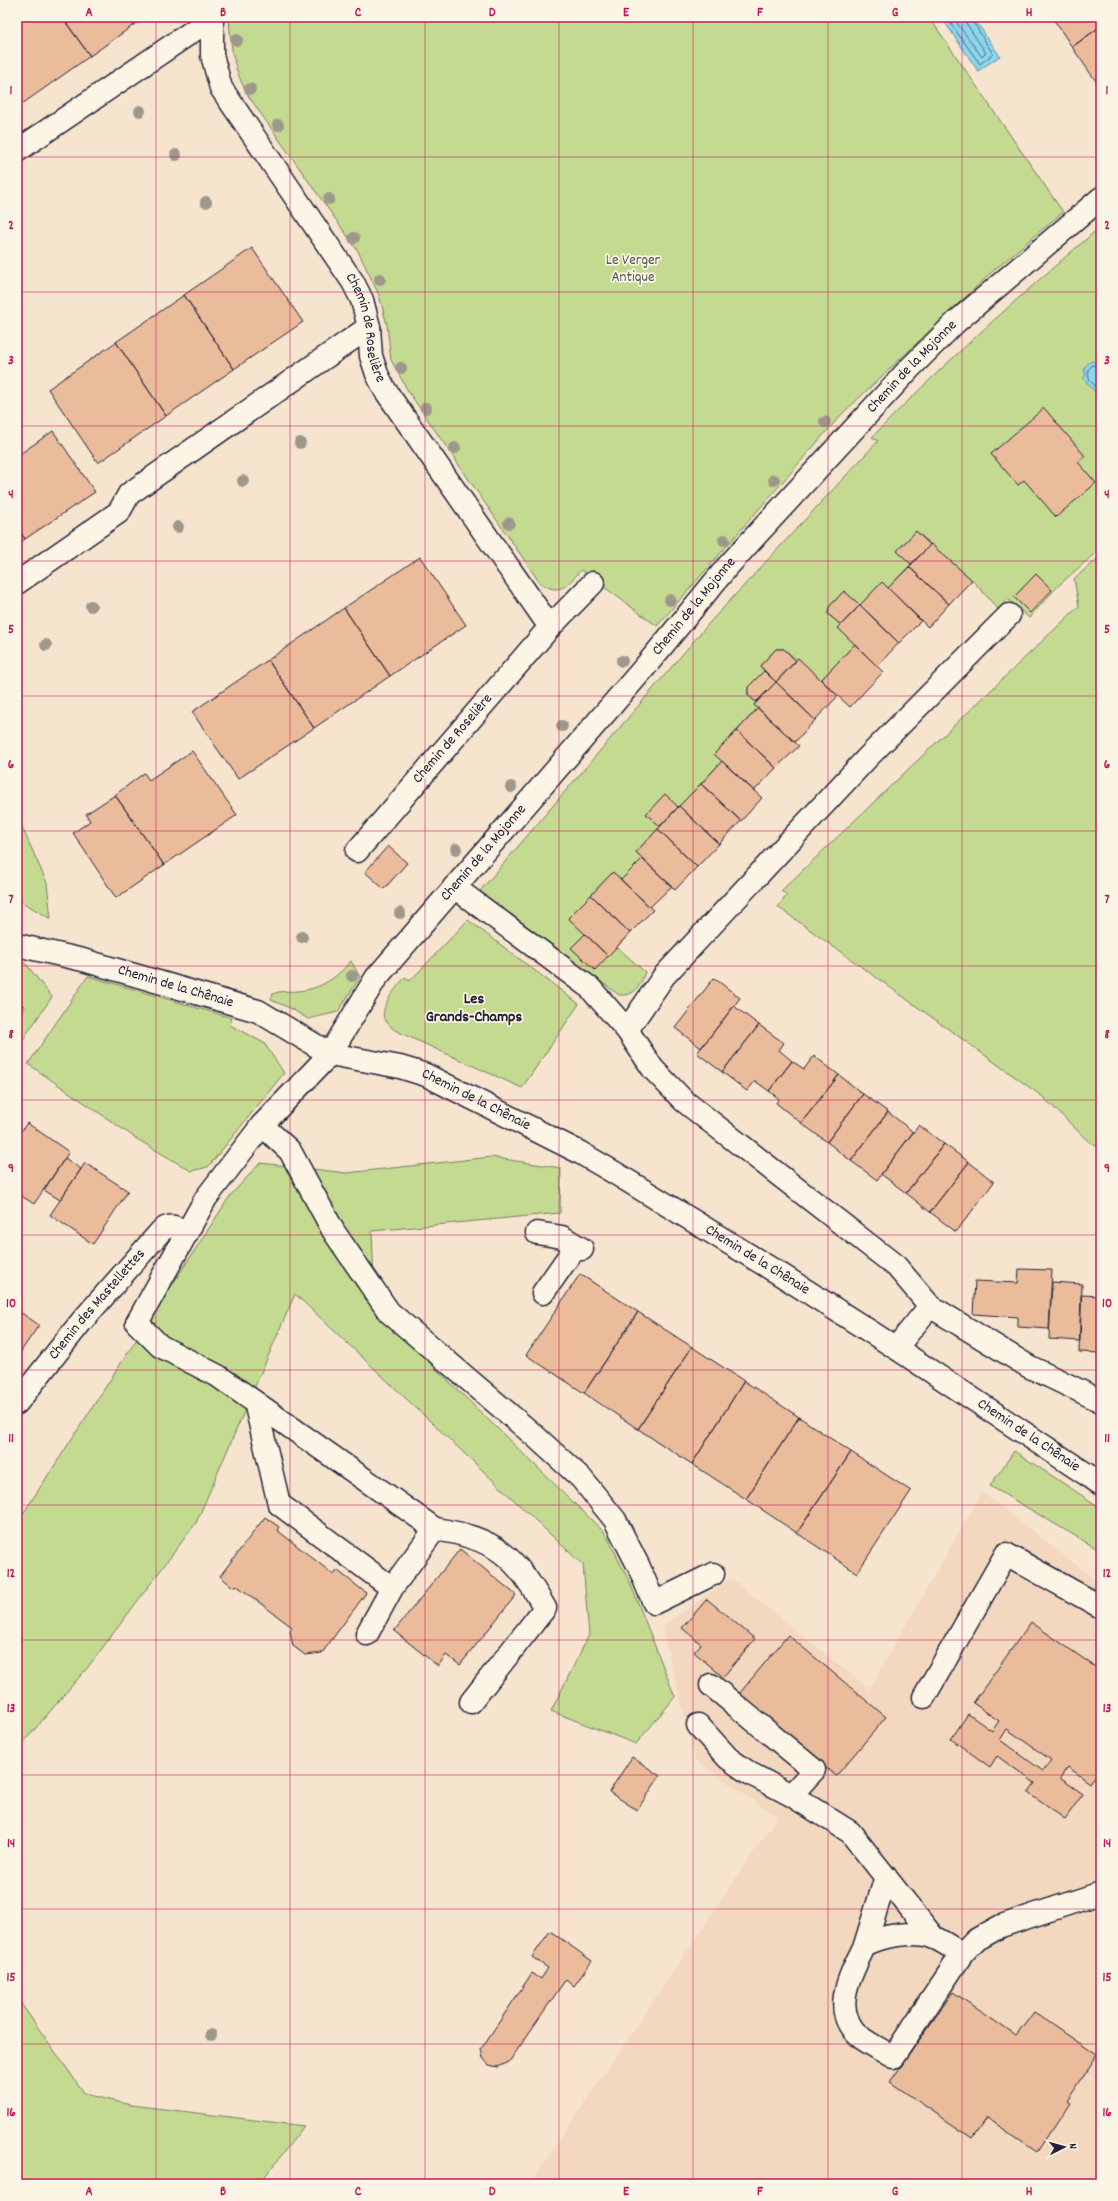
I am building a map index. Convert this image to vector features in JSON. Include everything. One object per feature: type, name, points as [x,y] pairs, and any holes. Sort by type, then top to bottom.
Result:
[{"type":"street","points":[[17,150],[212,17]]},
{"type":"street","name":"Chemin de Roselière","points":[[212,17],[212,55],[221,88],[354,282],[362,300],[369,327],[371,356],[377,374],[385,390],[550,627]]},
{"type":"street","name":"Chemin de la Mojonne","points":[[330,1054],[376,978],[644,668],[727,567],[909,368],[962,317],[1101,198]]},
{"type":"street","points":[[17,583],[119,512],[129,494],[369,327]]},
{"type":"street","name":"Chemin de Roselière","points":[[357,851],[550,627],[593,583]]},
{"type":"street","points":[[627,1030],[670,970],[868,757],[1009,615]]},
{"type":"street","points":[[454,887],[590,988],[627,1030],[653,1069],[684,1102],[896,1266],[930,1306],[1028,1366],[1101,1401]]},
{"type":"street","name":"Chemin de la Chênaie","points":[[17,945],[83,960],[258,1011],[330,1054],[419,1073],[579,1152],[783,1276],[896,1348],[1101,1484]]},
{"type":"street","name":"Chemin des Mastellettes","points":[[255,1402],[218,1376],[160,1346],[137,1323],[206,1198],[262,1125],[330,1054]]},
{"type":"street","points":[[262,1125],[290,1151],[334,1232],[389,1312],[536,1437],[581,1478],[615,1520],[639,1567],[654,1603],[713,1574]]},
{"type":"street","name":"Chemin des Mastellettes","points":[[17,1403],[81,1322],[161,1231],[165,1228],[174,1226],[186,1232]]},
{"type":"street","points":[[537,1233],[562,1237],[579,1248],[543,1293]]},
{"type":"street","points":[[896,1348],[930,1306]]},
{"type":"street","points":[[255,1402],[435,1529],[464,1533],[490,1544],[509,1556],[524,1574],[545,1608],[471,1702]]},
{"type":"street","points":[[255,1402],[279,1504],[392,1588]]},
{"type":"street","points":[[367,1634],[392,1588],[435,1529]]},
{"type":"street","points":[[924,1697],[1006,1554],[1101,1607]]},
{"type":"street","points":[[711,1685],[814,1770],[791,1795]]},
{"type":"street","points":[[698,1725],[728,1758],[750,1773],[791,1795],[850,1832],[934,1938],[962,1954]]},
{"type":"street","points":[[886,1877],[865,1945],[846,1986],[846,2014],[859,2035],[894,2057],[962,1954],[974,1941],[1001,1926],[1101,1893]]},
{"type":"street","points":[[865,1945],[882,1937],[896,1935],[934,1938]]},
{"type":"shaded area","points":[[982,1492],[1101,1584],[1101,2184],[530,2184],[777,1817],[695,1760],[662,1627],[731,1578],[869,1689]]},
{"type":"green space","name":"Le Verger Antique","points":[[229,17],[929,17],[1063,212],[993,271],[841,415],[657,626],[581,570],[572,581],[558,589],[547,587],[540,583],[408,391],[391,360],[387,325],[379,295],[358,251],[249,97],[239,77],[234,58]]},
{"type":"green space","points":[[1099,228],[1101,228],[1101,548],[1058,586],[1029,618],[1008,599],[998,609],[972,580],[916,531],[897,551],[911,564],[888,588],[882,583],[860,605],[844,591],[829,607],[828,614],[841,625],[838,628],[855,644],[821,680],[784,649],[776,649],[760,666],[764,671],[748,687],[748,695],[756,702],[754,705],[758,708],[714,754],[722,761],[636,852],[642,859],[621,880],[613,872],[591,895],[630,933],[617,947],[645,972],[639,986],[633,992],[625,995],[619,995],[480,891],[711,621],[878,441],[872,437],[983,330]]},
{"type":"green space","points":[[1101,555],[1101,1149],[1088,1141],[1043,1097],[778,907],[787,895],[781,891],[1079,606],[1074,579]]},
{"type":"green space","points":[[17,816],[47,883],[51,919],[17,899]]},
{"type":"green space","points":[[468,920],[579,1004],[522,1088],[393,1029],[384,1019],[383,1013],[387,1002],[405,977],[410,981]]},
{"type":"green space","points":[[17,961],[26,964],[52,997],[17,1048]]},
{"type":"green space","points":[[351,961],[360,977],[338,1012],[308,1019],[292,1009],[271,1000],[273,994],[276,993],[306,990],[328,982],[340,973]]},
{"type":"green space","points":[[88,976],[232,1018],[230,1025],[264,1043],[284,1073],[208,1167],[191,1171],[137,1139],[28,1064]]},
{"type":"green space","points":[[491,1157],[561,1168],[560,1213],[372,1231],[375,1305],[434,1367],[606,1534],[631,1585],[675,1697],[636,1744],[551,1711],[589,1635],[583,1565],[295,1294],[196,1523],[88,1667],[17,1750],[17,1523],[230,1196],[260,1163],[347,1173]]},
{"type":"green space","points":[[1014,1451],[1101,1508],[1101,1551],[990,1486]]},
{"type":"green space","points":[[17,1998],[85,2094],[131,2105],[304,2126],[259,2184],[17,2184]]},
{"type":"water","points":[[951,17],[973,17],[1000,56],[978,71],[944,21]]},
{"type":"water","points":[[1093,361],[1098,363],[1101,362],[1101,399],[1083,378],[1086,375],[1084,370],[1085,366]]},
{"type":"building","points":[[17,17],[62,17],[90,56],[22,104],[17,96]]},
{"type":"building","points":[[62,17],[145,17],[90,56]]},
{"type":"building","points":[[1052,17],[1101,17],[1101,26],[1072,47]]},
{"type":"building","points":[[1101,26],[1101,87],[1100,87],[1072,47]]},
{"type":"building","points":[[252,248],[303,322],[234,369],[184,295]]},
{"type":"building","points":[[184,295],[234,369],[166,416],[116,342]]},
{"type":"building","points":[[116,342],[166,416],[98,463],[48,389]]},
{"type":"building","points":[[1044,408],[1085,456],[1078,462],[1096,483],[1056,517],[1024,480],[1018,485],[991,454]]},
{"type":"building","points":[[53,431],[95,492],[25,539],[17,527],[17,456]]},
{"type":"building","points":[[17,527],[25,539],[17,545]]},
{"type":"building","points":[[916,531],[930,545],[911,564],[897,551]]},
{"type":"building","points":[[931,544],[972,580],[949,604],[909,567]]},
{"type":"building","points":[[420,557],[466,625],[390,676],[344,608]]},
{"type":"building","points":[[909,567],[949,604],[928,627],[888,588]]},
{"type":"building","points":[[1036,574],[1052,590],[1030,613],[1014,597]]},
{"type":"building","points":[[882,582],[921,621],[899,643],[860,605]]},
{"type":"building","points":[[844,591],[860,605],[841,625],[828,614],[829,607]]},
{"type":"building","points":[[860,605],[899,643],[877,666],[838,628]]},
{"type":"building","points":[[344,608],[390,676],[314,728],[268,660]]},
{"type":"building","points":[[855,644],[883,672],[850,707],[821,680]]},
{"type":"building","points":[[776,649],[784,649],[796,661],[776,682],[760,666]]},
{"type":"building","points":[[798,658],[838,696],[815,720],[776,682]]},
{"type":"building","points":[[268,660],[314,728],[238,779],[192,712]]},
{"type":"building","points":[[764,671],[776,682],[756,702],[748,695],[748,687]]},
{"type":"building","points":[[776,682],[815,720],[795,742],[754,705]]},
{"type":"building","points":[[758,708],[799,746],[776,768],[737,731]]},
{"type":"building","points":[[737,731],[776,768],[754,791],[714,754]]},
{"type":"building","points":[[192,751],[237,815],[164,865],[115,795],[144,773],[149,780]]},
{"type":"building","points":[[722,761],[762,798],[741,821],[701,784]]},
{"type":"building","points":[[701,784],[741,821],[719,844],[679,806]]},
{"type":"building","points":[[665,794],[678,807],[660,826],[646,814]]},
{"type":"building","points":[[115,795],[164,865],[116,898],[73,833],[90,821],[86,814]]},
{"type":"building","points":[[679,806],[719,844],[697,867],[658,829]]},
{"type":"building","points":[[658,829],[697,867],[675,890],[636,852]]},
{"type":"building","points":[[388,846],[407,863],[384,889],[365,872]]},
{"type":"building","points":[[642,859],[672,886],[650,907],[621,880]]},
{"type":"building","points":[[613,872],[653,910],[630,933],[591,895]]},
{"type":"building","points":[[591,895],[630,933],[608,956],[568,918]]},
{"type":"building","points":[[585,934],[608,956],[595,970],[571,948]]},
{"type":"building","points":[[714,978],[740,998],[701,1048],[675,1028]]},
{"type":"building","points":[[17,1001],[25,1007],[17,1019]]},
{"type":"building","points":[[734,1006],[759,1025],[722,1072],[697,1053]]},
{"type":"building","points":[[759,1025],[784,1043],[779,1050],[792,1061],[769,1091],[755,1081],[747,1091],[722,1072]]},
{"type":"building","points":[[814,1056],[839,1075],[801,1123],[776,1103],[779,1099],[769,1091],[792,1061],[804,1069]]},
{"type":"building","points":[[839,1075],[863,1094],[827,1142],[801,1123]]},
{"type":"building","points":[[863,1094],[888,1112],[851,1161],[827,1142]]},
{"type":"building","points":[[888,1112],[913,1132],[877,1180],[851,1161]]},
{"type":"building","points":[[27,1123],[69,1152],[34,1204],[17,1193],[17,1137]]},
{"type":"building","points":[[919,1125],[944,1144],[906,1193],[881,1174]]},
{"type":"building","points":[[944,1144],[969,1162],[930,1212],[906,1193]]},
{"type":"building","points":[[65,1158],[81,1169],[60,1200],[44,1190]]},
{"type":"building","points":[[969,1162],[994,1182],[956,1232],[930,1212]]},
{"type":"building","points":[[85,1163],[128,1191],[93,1244],[50,1215]]},
{"type":"building","points":[[1019,1269],[1052,1270],[1049,1329],[1018,1327],[1018,1317],[973,1314],[975,1281],[1018,1283]]},
{"type":"building","points":[[580,1274],[638,1312],[584,1393],[526,1355]]},
{"type":"building","points":[[1052,1282],[1082,1284],[1080,1341],[1049,1339]]},
{"type":"building","points":[[1081,1295],[1101,1296],[1101,1353],[1079,1352]]},
{"type":"building","points":[[17,1310],[39,1325],[17,1357]]},
{"type":"building","points":[[638,1312],[692,1347],[638,1429],[584,1393]]},
{"type":"building","points":[[692,1347],[744,1381],[692,1464],[638,1429]]},
{"type":"building","points":[[744,1381],[799,1417],[746,1499],[692,1464]]},
{"type":"building","points":[[799,1417],[851,1452],[797,1533],[746,1499]]},
{"type":"building","points":[[851,1452],[911,1491],[857,1573],[797,1533]]},
{"type":"building","points":[[265,1517],[279,1527],[277,1530],[334,1575],[337,1570],[366,1593],[322,1653],[305,1655],[293,1646],[290,1631],[292,1627],[236,1585],[234,1588],[220,1576]]},
{"type":"building","points":[[460,1549],[516,1595],[460,1665],[446,1655],[438,1666],[394,1631]]},
{"type":"building","points":[[707,1599],[755,1639],[723,1677],[694,1652],[701,1644],[682,1628]]},
{"type":"building","points":[[1031,1622],[1101,1671],[1101,1768],[1090,1783],[1068,1767],[1064,1772],[1060,1778],[1083,1794],[1065,1819],[1028,1793],[1035,1783],[997,1756],[990,1767],[951,1739],[968,1714],[992,1731],[999,1721],[973,1703]],"holes":[[[1007,1729],[1051,1760],[1043,1771],[1000,1740]]]},
{"type":"building","points":[[788,1635],[886,1717],[836,1776],[739,1694]]},
{"type":"building","points":[[632,1757],[660,1776],[637,1810],[609,1792]]},
{"type":"building","points":[[550,1931],[592,1961],[574,1986],[566,1979],[509,2062],[498,2067],[489,2065],[483,2058],[481,2049],[532,1973],[541,1979],[548,1968],[532,1957]]},
{"type":"building","points":[[953,1992],[1016,2036],[1034,2012],[1097,2055],[1066,2101],[1069,2103],[1037,2152],[986,2118],[972,2138],[890,2082]]},
{"type":"district","name":"Les Grands-Champs","points":[[474,1008]]}]
